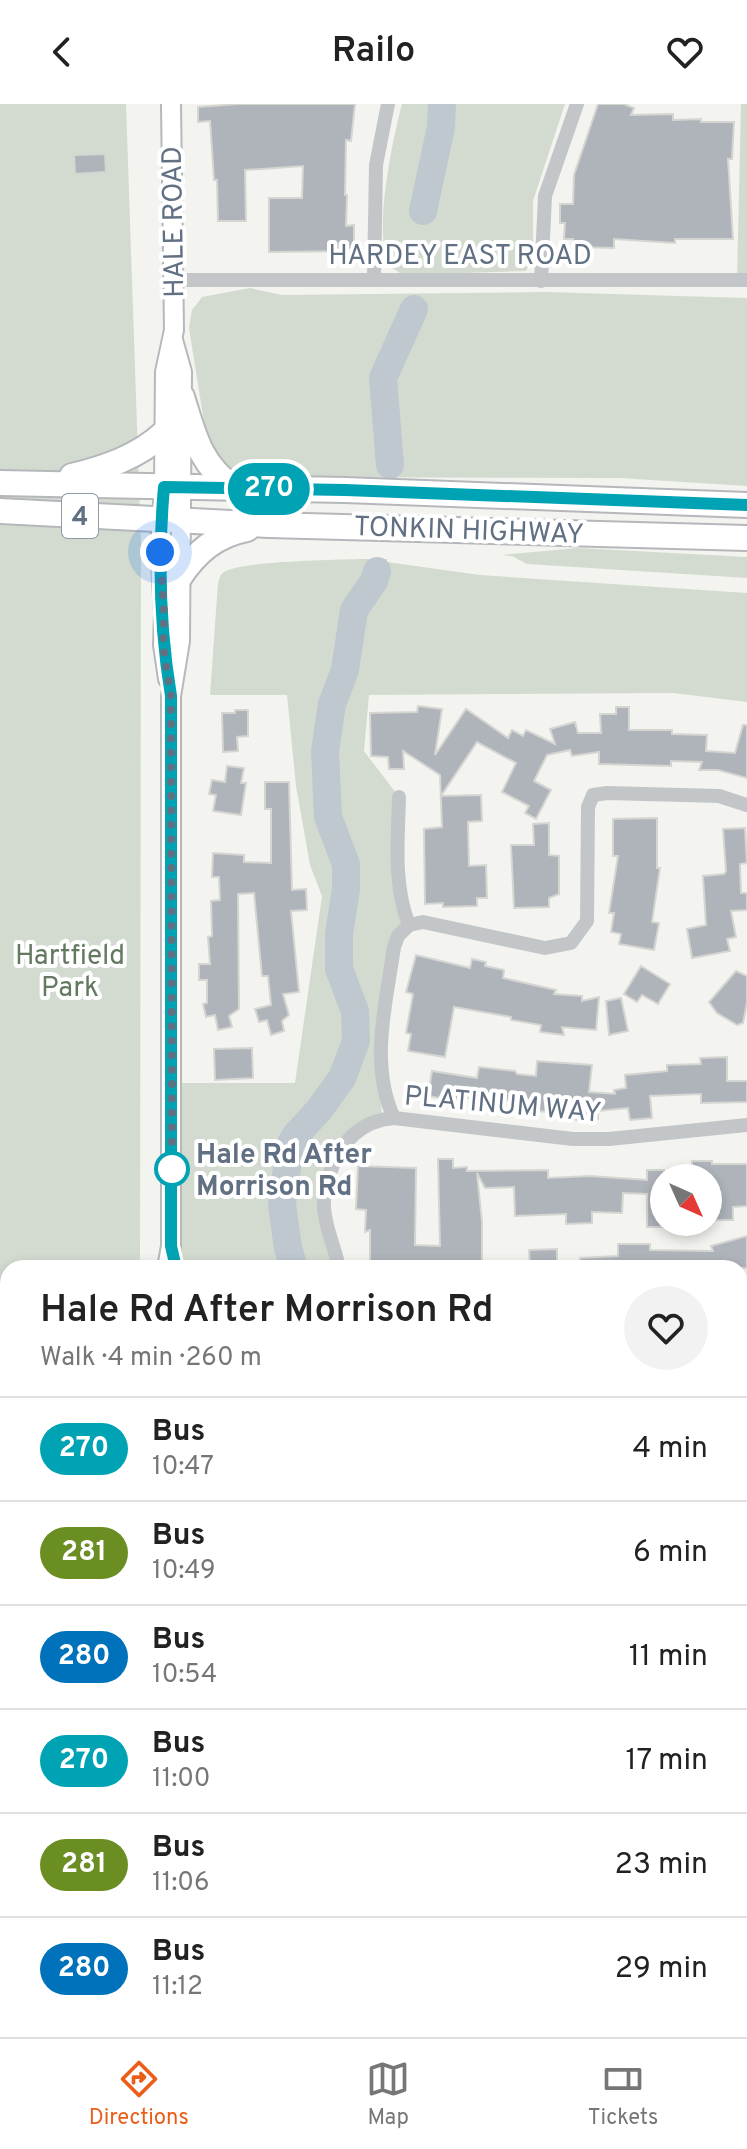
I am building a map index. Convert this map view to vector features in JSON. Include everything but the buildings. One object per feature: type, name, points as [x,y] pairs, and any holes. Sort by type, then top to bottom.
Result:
[{"type":"highway","points":[[182,397],[196,442],[205,459],[215,475],[234,488]]},
{"type":"highway","points":[[39,485],[126,459],[154,443],[164,433]]},
{"type":"highway","name":"TONKIN HIGHWAY","points":[[0,483],[345,490],[747,505]]},
{"type":"highway","name":"TONKIN HIGHWAY","points":[[0,511],[269,525],[747,538]]},
{"type":"highway","points":[[179,578],[189,563],[216,538],[228,532],[269,525]]},
{"type":"main road","name":"HALE ROAD","points":[[168,1260],[171,1246],[171,696],[163,645],[172,487],[182,397],[182,372],[173,340],[171,104]]},
{"type":"main road","name":"HALE ROAD","points":[[172,487],[164,433],[165,372],[173,340]]},
{"type":"main road","name":"HALE ROAD","points":[[171,520],[179,578],[180,641],[171,696]]},
{"type":"main road","name":"HALE ROAD","points":[[171,1246],[174,1260]]},
{"type":"street","points":[[374,278],[376,165],[388,104]]},
{"type":"street","points":[[541,281],[545,196],[577,104]]},
{"type":"street","name":"HARDEY EAST ROAD","points":[[172,280],[747,280]]},
{"type":"street","points":[[394,1118],[385,1098],[379,1049],[394,947],[398,936],[409,925],[423,922],[545,948],[571,943],[587,921],[588,807],[593,795],[719,796],[747,805]]},
{"type":"street","points":[[399,797],[401,903],[409,925]]},
{"type":"street","name":"PLATINUM WAY","points":[[337,1260],[323,1203],[337,1153],[348,1137],[382,1120],[394,1118],[573,1139],[609,1139],[747,1125]]},
{"type":"green space","name":"Hartfield Park","points":[[0,104],[126,104],[141,544],[140,1260],[0,1260]]},
{"type":"green space","points":[[402,104],[565,104],[533,201],[533,259],[526,271],[403,275],[393,269],[386,256],[383,214],[389,163]]},
{"type":"green space","points":[[741,104],[747,104],[747,280],[737,280]]},
{"type":"green space","points":[[250,288],[282,295],[545,292],[747,298],[747,486],[619,478],[240,477],[226,471],[207,441],[189,328],[192,310],[202,297]]},
{"type":"green space","points":[[578,548],[747,557],[747,578],[527,564],[512,556],[501,555]]},
{"type":"green space","points":[[387,559],[387,562],[480,575],[747,593],[747,702],[673,693],[369,695],[364,751],[399,797],[401,903],[409,925],[398,936],[379,1049],[382,1120],[348,1137],[323,1203],[337,1260],[176,1260],[172,1083],[295,1083],[322,896],[310,865],[296,786],[287,695],[210,695],[221,575],[248,565]]},
{"type":"waterway","points":[[423,211],[441,127],[442,104]]},
{"type":"waterway","points":[[390,465],[383,378],[414,309]]},
{"type":"waterway","points":[[292,1260],[282,1205],[290,1145],[342,1078],[356,1041],[355,1011],[339,969],[346,864],[328,817],[325,751],[332,704],[345,670],[354,610],[374,581],[377,571]]},
{"type":"bus line","name":"270","points":[[174,1260],[171,1246],[171,696],[163,645],[160,548],[164,487],[345,490],[747,505]]},
{"type":"place","name":"Hale Rd After Morrison Rd","points":[[172,1169]]},
{"type":"route","points":[[160,552],[163,645],[171,696],[172,1169]]}]
